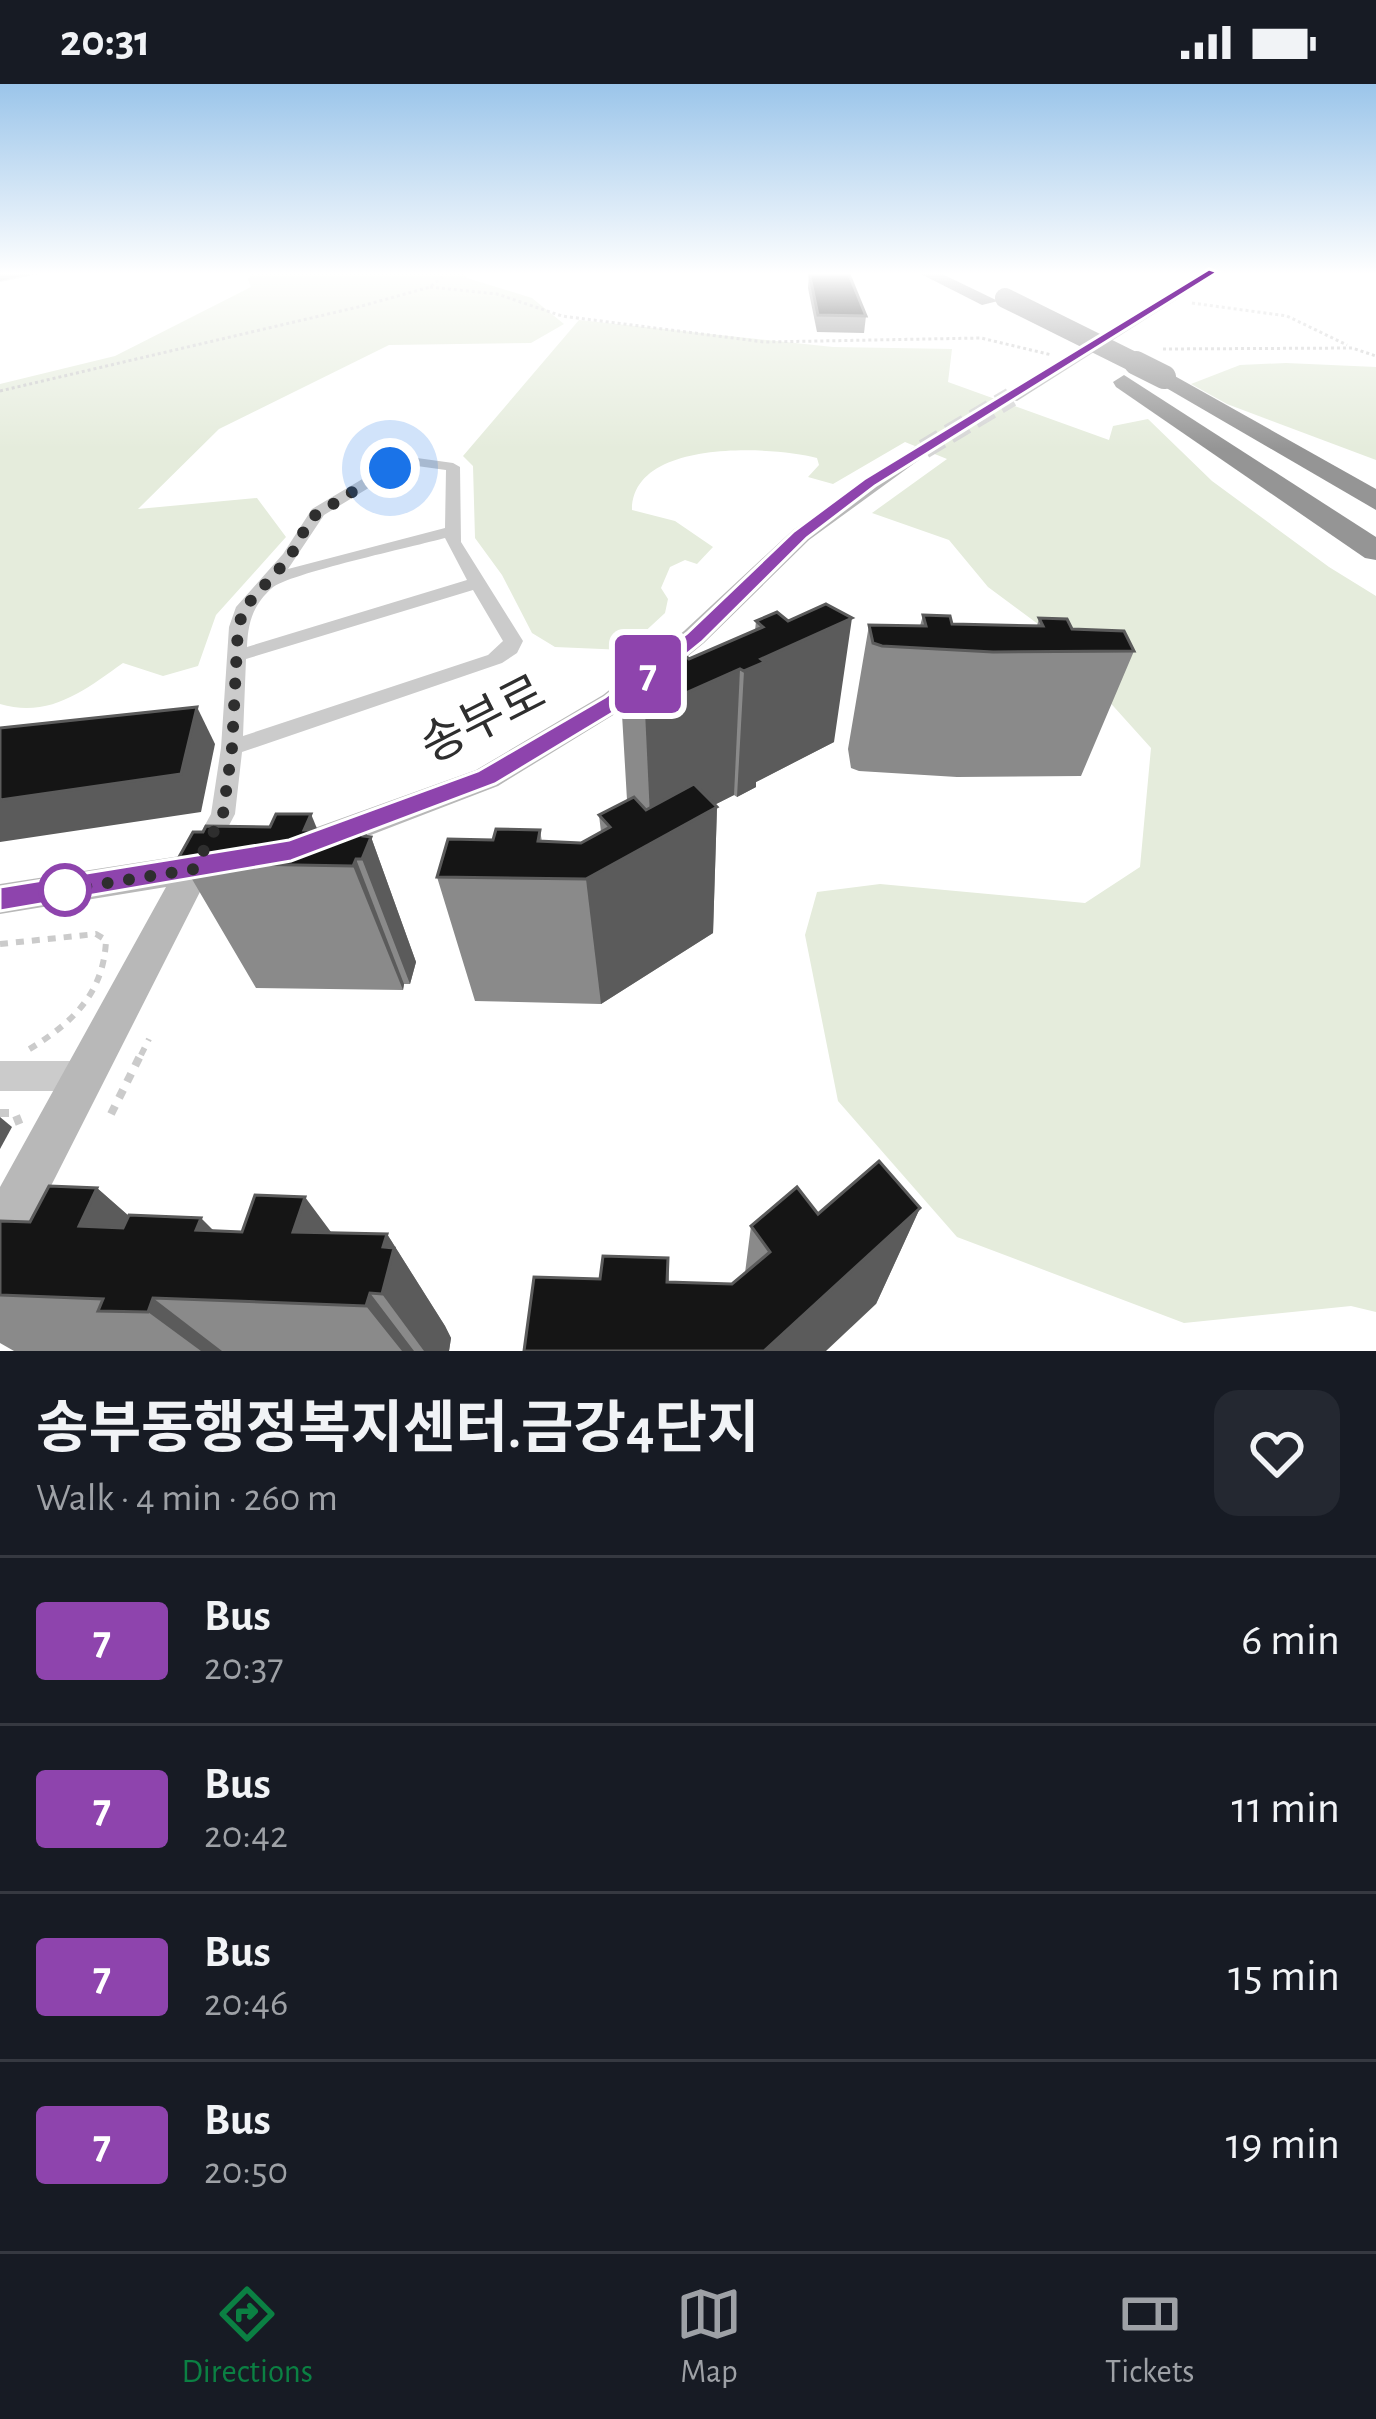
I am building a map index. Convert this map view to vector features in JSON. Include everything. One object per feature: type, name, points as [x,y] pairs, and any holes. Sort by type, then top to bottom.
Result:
[{"type":"highway","points":[[1045,331],[1376,551]]},
{"type":"highway","points":[[1065,331],[1164,377],[1376,501]]},
{"type":"street","points":[[1011,397],[1116,331]]},
{"type":"street","name":"송부로","points":[[0,899],[262,856],[487,778],[613,702],[694,638],[801,535],[924,449]]},
{"type":"street","points":[[0,1236],[76,1076],[186,871],[223,814],[241,616],[302,541],[311,518],[406,463],[453,466],[453,531],[459,554],[513,640],[510,649],[495,659],[232,748]]},
{"type":"street","points":[[272,579],[453,531]]},
{"type":"street","points":[[236,656],[480,583]]},
{"type":"street","points":[[8,1064],[76,1076]]},
{"type":"street","points":[[0,1199],[76,1076]]},
{"type":"path","points":[[0,391],[248,331]]},
{"type":"path","points":[[661,331],[764,342],[981,338],[1070,360]]},
{"type":"path","points":[[1318,331],[1376,356]]},
{"type":"path","points":[[1151,350],[1352,348]]},
{"type":"path","points":[[0,944],[96,934],[106,940],[108,951],[105,965],[70,1025],[8,1064]]},
{"type":"path","points":[[111,1114],[148,1039]]},
{"type":"green space","points":[[164,331],[552,331],[531,343],[389,345],[219,429],[138,509],[257,498],[286,537],[216,615],[198,666],[163,676],[123,663],[80,692],[50,705],[18,708],[0,704],[0,384],[115,356]]},
{"type":"green space","points":[[570,331],[684,331],[833,347],[952,349],[948,382],[1109,440],[1113,426],[1148,419],[1212,481],[1376,596],[1376,1312],[1351,1306],[1184,1323],[957,1237],[838,1101],[805,935],[817,892],[880,884],[1085,903],[1140,867],[1151,748],[1042,627],[988,587],[949,540],[872,513],[947,459],[905,442],[833,484],[808,477],[819,465],[817,458],[768,451],[707,453],[654,470],[638,487],[632,510],[675,521],[713,547],[697,564],[685,560],[670,567],[661,588],[668,599],[665,613],[625,650],[555,647],[532,633],[502,575],[475,538],[473,466],[463,456]]},
{"type":"green space","points":[[1240,365],[1376,367],[1376,460],[1227,404],[1191,384]]},
{"type":"building","points":[[826,604],[852,618],[761,659],[765,662],[645,711],[634,711],[621,697],[628,694],[624,690],[668,672],[658,662],[681,652],[689,659],[763,627],[756,621],[777,612],[788,621]]},
{"type":"building","points":[[923,615],[950,616],[952,624],[1043,626],[1039,618],[1067,619],[1072,629],[1124,631],[1134,651],[993,652],[873,643],[869,625],[926,626]]},
{"type":"building","points":[[197,707],[181,774],[0,800],[0,728]]},
{"type":"building","points":[[694,784],[717,807],[586,879],[437,877],[448,839],[493,840],[496,829],[540,830],[538,841],[581,843],[610,827],[599,815],[634,797],[646,810]]},
{"type":"building","points":[[276,814],[311,814],[304,830],[365,830],[363,836],[371,837],[362,859],[356,859],[353,866],[181,863],[185,857],[179,857],[193,832],[203,832],[206,826],[270,827]]},
{"type":"building","points":[[879,1161],[920,1208],[764,1351],[524,1351],[534,1277],[600,1279],[603,1256],[668,1258],[667,1282],[732,1284],[770,1252],[751,1226],[797,1187],[818,1214]]},
{"type":"building","points":[[49,1186],[97,1188],[79,1226],[123,1228],[129,1215],[201,1218],[196,1230],[242,1232],[255,1195],[305,1197],[293,1232],[387,1234],[383,1247],[394,1248],[382,1294],[370,1293],[366,1306],[153,1298],[148,1312],[98,1311],[103,1299],[0,1295],[0,1221],[30,1222]]},
{"type":"tunnel","points":[[924,449],[1011,397]]},
{"type":"bus line","name":"7","points":[[0,899],[291,851],[487,778],[613,702],[694,638],[801,535],[869,483],[1117,331]]},
{"type":"route","points":[[65,890],[194,869],[223,814],[232,748],[238,627],[245,607],[302,541],[311,518],[390,468]]}]
